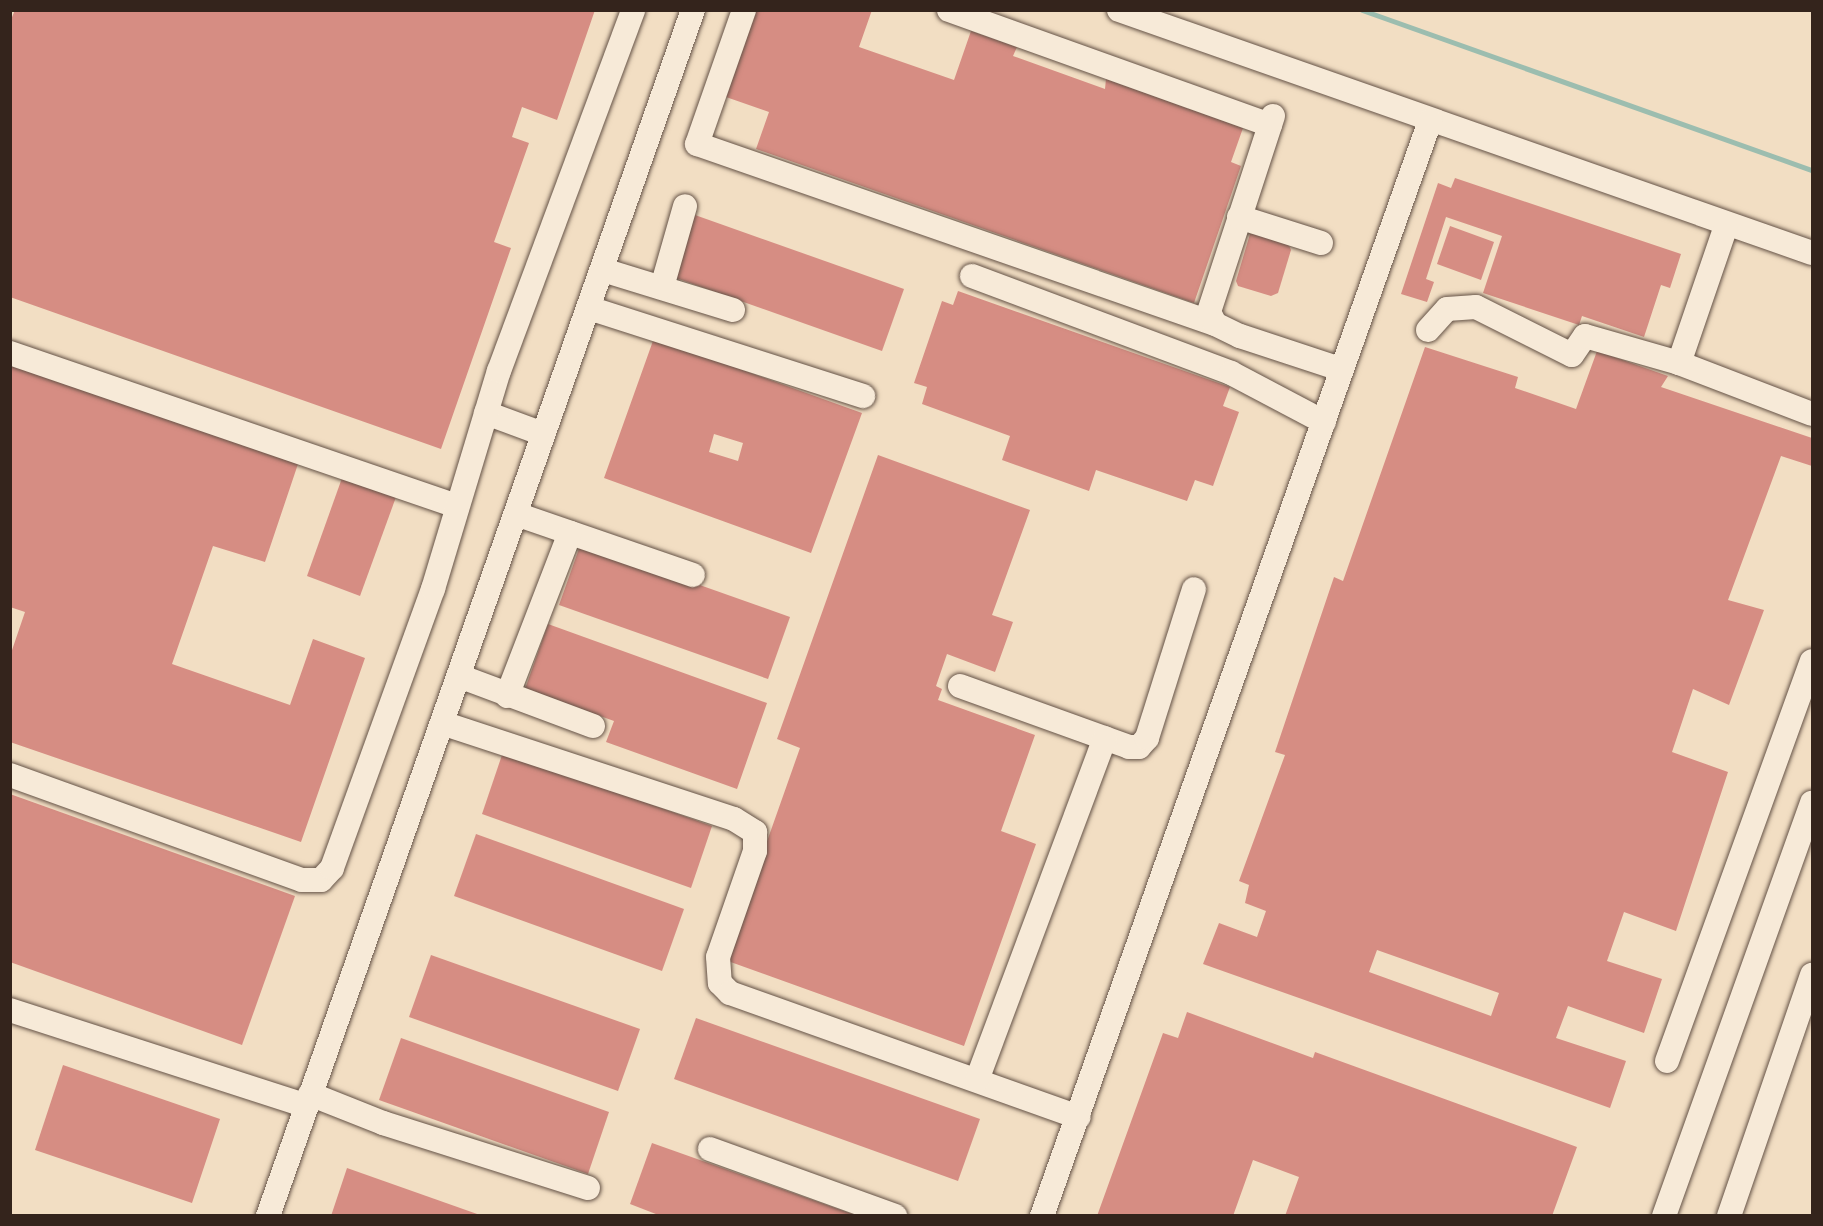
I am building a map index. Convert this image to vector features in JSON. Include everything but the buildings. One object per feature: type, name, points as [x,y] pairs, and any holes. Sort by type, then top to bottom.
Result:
[{"type":"street","points":[[10,776],[217,852],[302,880],[321,880],[332,868],[429,600],[486,413],[633,10]]},
{"type":"street","points":[[268,1215],[693,10]]},
{"type":"street","points":[[744,10],[697,144],[1340,369]]},
{"type":"street","points":[[949,10],[1272,121],[1209,312],[1215,324]]},
{"type":"street","points":[[1119,10],[1726,226],[1812,254]]},
{"type":"street","points":[[1042,1215],[1079,1117],[1324,422],[1340,369],[1430,121]]},
{"type":"street","points":[[662,287],[685,206]]},
{"type":"street","points":[[1239,217],[1321,243]]},
{"type":"street","points":[[1679,363],[1726,226]]},
{"type":"street","points":[[603,270],[733,310]]},
{"type":"street","points":[[972,276],[1231,373],[1324,422]]},
{"type":"street","points":[[1428,330],[1446,309],[1476,307],[1572,355],[1585,336],[1679,363],[1812,414]]},
{"type":"street","points":[[589,308],[863,396]]},
{"type":"street","points":[[10,353],[456,506]]},
{"type":"street","points":[[486,413],[543,434]]},
{"type":"street","points":[[516,514],[693,575]]},
{"type":"street","points":[[507,696],[570,533]]},
{"type":"street","points":[[960,686],[1129,747],[1139,747],[1147,738],[1194,589]]},
{"type":"street","points":[[1667,1061],[1812,661]]},
{"type":"street","points":[[459,676],[507,696],[593,726]]},
{"type":"street","points":[[442,723],[748,826],[757,840],[718,957],[720,983],[730,993],[1079,1117]]},
{"type":"street","points":[[977,1080],[1105,738]]},
{"type":"street","points":[[1664,1215],[1812,803]]},
{"type":"street","points":[[1729,1215],[1812,975]]},
{"type":"street","points":[[10,1010],[308,1099],[588,1188]]},
{"type":"street","points":[[710,1149],[895,1215]]},
{"type":"waterway","points":[[1362,10],[1812,170]]}]
